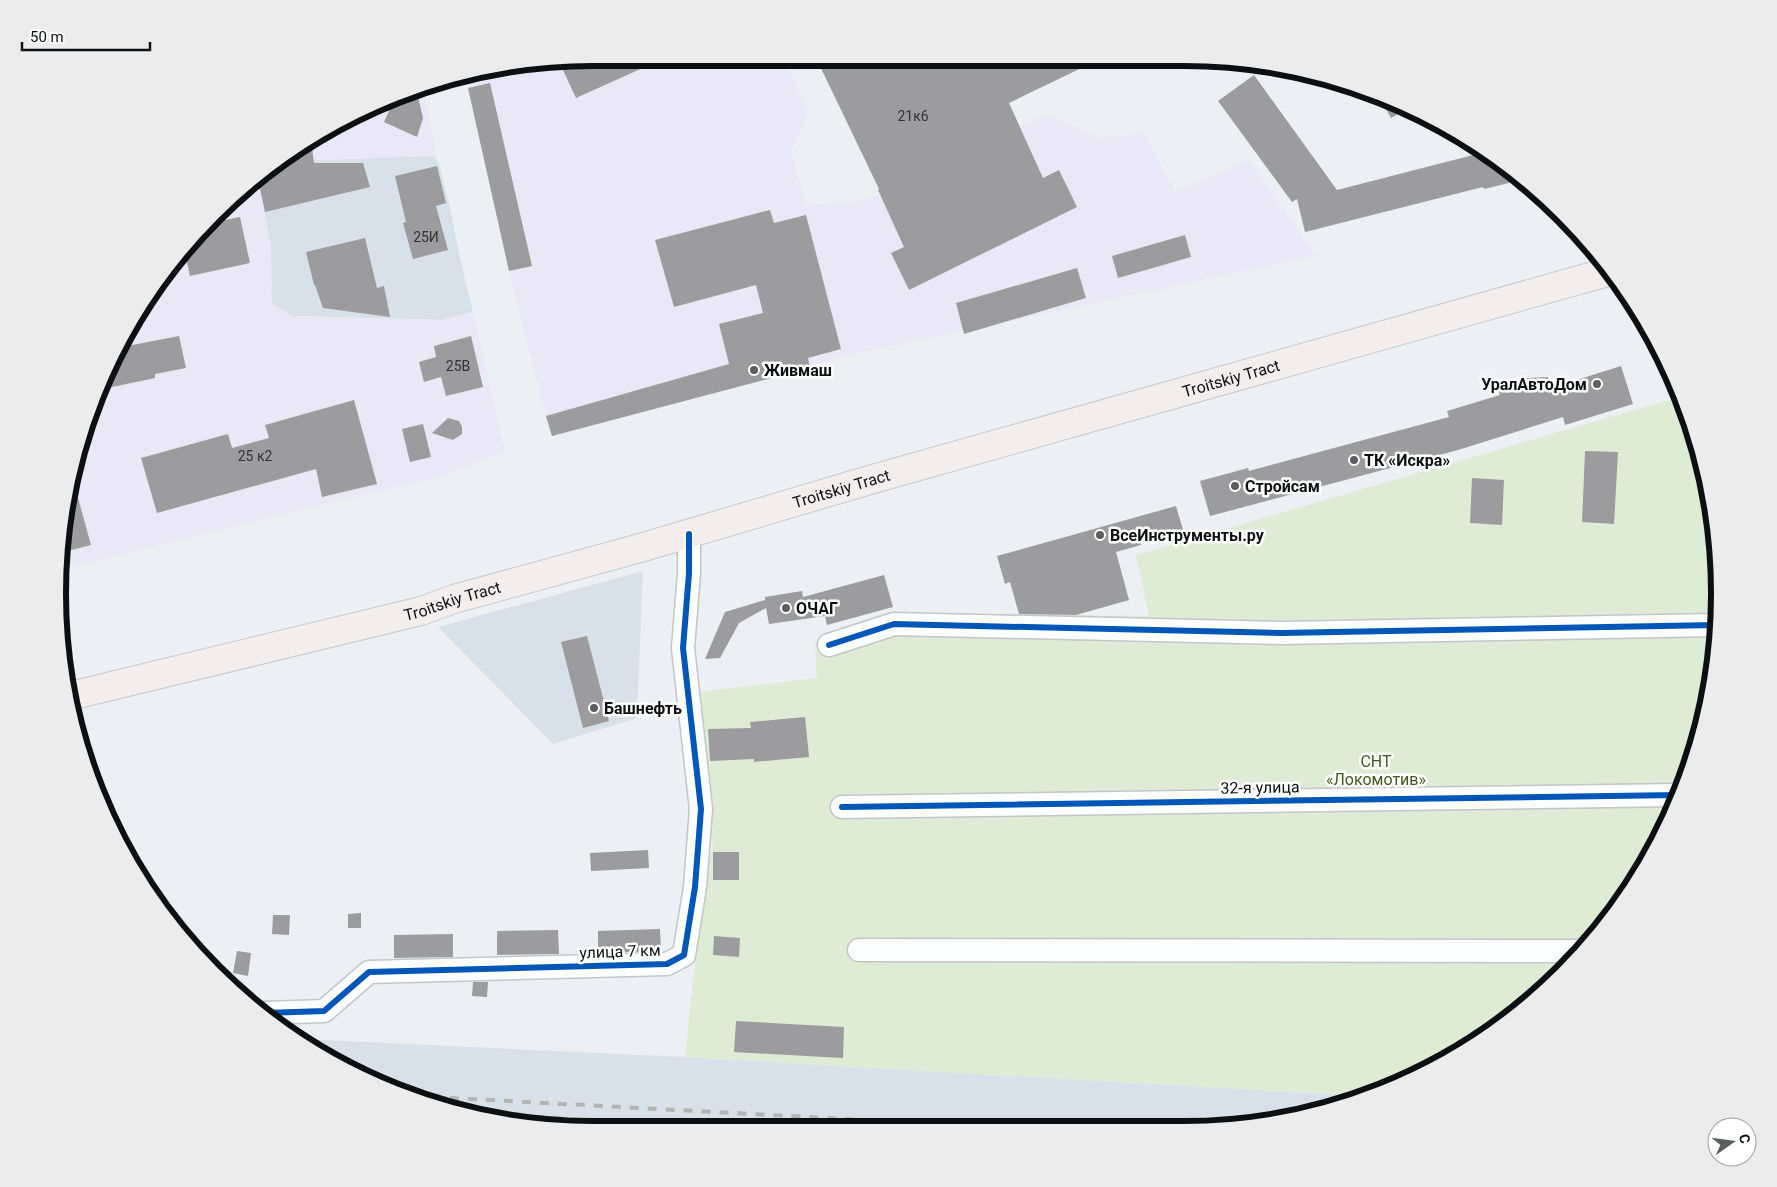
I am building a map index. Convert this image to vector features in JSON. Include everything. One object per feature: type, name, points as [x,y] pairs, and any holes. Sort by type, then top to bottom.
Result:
[{"type":"main road","name":"Troitskiy Tract","points":[[76,695],[421,611],[454,599],[689,534],[883,477],[1602,273]]},
{"type":"street","name":"улица 7 км","points":[[274,1013],[324,1012],[369,972],[667,964],[684,956],[694,887],[700,809],[684,648],[689,573],[689,534]]},
{"type":"street","points":[[829,645],[894,624],[1281,634],[1710,625]]},
{"type":"street","name":"32-я улица","points":[[842,807],[1671,795]]},
{"type":"street","points":[[859,950],[1570,951]]},
{"type":"shaded area","points":[[787,66],[808,112],[791,151],[806,205],[866,200],[1046,114],[1099,138],[1144,133],[1175,192],[1249,160],[1315,256],[850,355],[552,436],[509,271],[468,88],[475,86],[474,80],[491,76],[559,67]]},
{"type":"shaded area","points":[[424,94],[434,139],[435,156],[316,160],[287,165],[330,137],[360,121]]},
{"type":"shaded area","points":[[435,156],[439,164],[452,216],[473,312],[442,320],[291,316],[271,303],[271,248],[259,186],[287,165],[316,160]]},
{"type":"shaded area","points":[[259,186],[271,248],[272,303],[292,316],[442,320],[473,312],[505,452],[439,477],[67,568],[76,491],[84,457],[106,392],[121,360],[155,301],[175,273],[221,221]]},
{"type":"shaded area","points":[[643,571],[637,718],[553,744],[438,627]]},
{"type":"shaded area","points":[[313,1039],[685,1057],[1346,1095],[1286,1111],[1218,1120],[559,1120],[491,1111],[424,1093],[360,1066]]},
{"type":"green space","name":"СНТ «Локомотив»","points":[[1673,399],[1693,457],[1701,491],[1710,559],[1710,628],[1701,696],[1683,763],[1656,827],[1622,886],[1580,941],[1531,990],[1476,1032],[1417,1066],[1385,1081],[1346,1095],[685,1057],[703,886],[713,845],[697,692],[817,678],[815,643],[901,613],[1149,616],[1136,555]]},
{"type":"building","points":[[594,66],[647,66],[576,98],[562,68]]},
{"type":"building","points":[[820,66],[1086,66],[1009,103],[1043,178],[1059,170],[1077,207],[909,290],[891,253],[904,247],[879,189]]},
{"type":"building","points":[[1254,75],[1337,190],[1475,154],[1513,182],[1484,189],[1483,187],[1305,232],[1297,199],[1292,202],[1218,101]]},
{"type":"building","points":[[490,83],[532,266],[509,271],[468,88]]},
{"type":"building","points":[[418,96],[423,118],[417,137],[384,122],[391,106]]},
{"type":"building","points":[[1384,106],[1400,113],[1391,118]]},
{"type":"building","points":[[312,148],[314,163],[363,163],[370,187],[265,212],[259,186]]},
{"type":"building","points":[[437,166],[446,203],[436,206],[448,250],[413,259],[403,223],[406,222],[395,176]]},
{"type":"building","points":[[770,210],[774,223],[806,215],[841,349],[808,358],[810,368],[552,436],[546,416],[729,364],[719,324],[763,313],[756,285],[674,307],[655,240]]},
{"type":"building","points":[[240,217],[250,263],[190,276],[186,259],[221,221]]},
{"type":"building","points":[[1185,235],[1191,257],[1118,278],[1112,256]]},
{"type":"building","points":[[365,238],[377,288],[384,286],[390,317],[323,308],[314,285],[306,252]]},
{"type":"building","points":[[1077,268],[1086,298],[964,334],[956,303]]},
{"type":"building","points":[[179,336],[186,368],[155,374],[155,378],[108,388],[129,346]]},
{"type":"building","points":[[471,336],[483,387],[446,396],[441,377],[424,382],[419,362],[436,357],[434,346]]},
{"type":"building","points":[[1621,366],[1633,404],[1565,425],[1563,417],[1458,450],[1210,516],[1200,481],[1248,468],[1249,471],[1449,417],[1447,411],[1500,395],[1497,387],[1527,378],[1548,377],[1551,388]]},
{"type":"building","points":[[354,400],[377,484],[322,497],[316,469],[157,513],[141,458],[228,434],[232,448],[269,438],[265,425]]},
{"type":"building","points":[[448,418],[459,421],[462,427],[462,434],[453,440],[432,433]]},
{"type":"building","points":[[423,424],[431,457],[410,462],[402,429]]},
{"type":"building","points":[[1585,451],[1618,452],[1614,524],[1582,522]]},
{"type":"building","points":[[1472,478],[1504,480],[1502,525],[1470,523]]},
{"type":"building","points":[[76,491],[91,545],[68,551]]},
{"type":"building","points":[[1176,506],[1183,530],[1140,542],[1141,545],[1116,552],[1129,600],[1076,615],[1019,614],[1010,582],[1005,584],[997,556]]},
{"type":"building","points":[[884,575],[893,607],[827,625],[825,616],[769,624],[766,608],[739,623],[720,658],[705,659],[725,612],[765,600],[765,597],[802,591],[803,597]]},
{"type":"building","points":[[587,636],[609,721],[583,728],[561,642]]},
{"type":"building","points":[[805,717],[809,757],[754,762],[754,759],[710,761],[708,729],[751,728],[750,722]]},
{"type":"building","points":[[648,850],[649,868],[591,871],[590,853]]},
{"type":"building","points":[[713,852],[739,852],[739,880],[713,880]]},
{"type":"building","points":[[361,913],[361,928],[348,928],[348,914]]},
{"type":"building","points":[[273,915],[290,915],[289,935],[272,934]]},
{"type":"building","points":[[660,929],[661,951],[598,953],[598,931]]},
{"type":"building","points":[[558,930],[559,954],[497,955],[497,931]]},
{"type":"building","points":[[453,934],[453,957],[394,958],[394,935]]},
{"type":"building","points":[[714,936],[740,938],[739,957],[713,955]]},
{"type":"building","points":[[237,951],[251,953],[248,976],[233,973]]},
{"type":"building","points":[[473,982],[488,982],[487,997],[472,996]]},
{"type":"building","points":[[736,1021],[844,1027],[843,1058],[734,1052]]},
{"type":"railway","points":[[438,1097],[883,1121]]},
{"type":"railway","points":[[533,1117],[604,1121]]},
{"type":"cycle path","points":[[274,1013],[324,1011],[369,972],[667,964],[684,955],[695,887],[701,809],[683,648],[689,573],[689,534]]},
{"type":"cycle path","points":[[829,645],[894,624],[1281,633],[1710,625]]},
{"type":"cycle path","points":[[842,807],[1671,795]]},
{"type":"place","name":"Живмаш","points":[[754,370]]},
{"type":"place","name":"УралАвтоДом","points":[[1597,384]]},
{"type":"place","name":"ТК «Искра»","points":[[1354,460]]},
{"type":"place","name":"Стройсам","points":[[1235,486]]},
{"type":"place","name":"ВсеИнструменты.ру","points":[[1100,535]]},
{"type":"place","name":"ОЧАГ","points":[[786,608]]},
{"type":"place","name":"Башнефть","points":[[594,708]]}]
